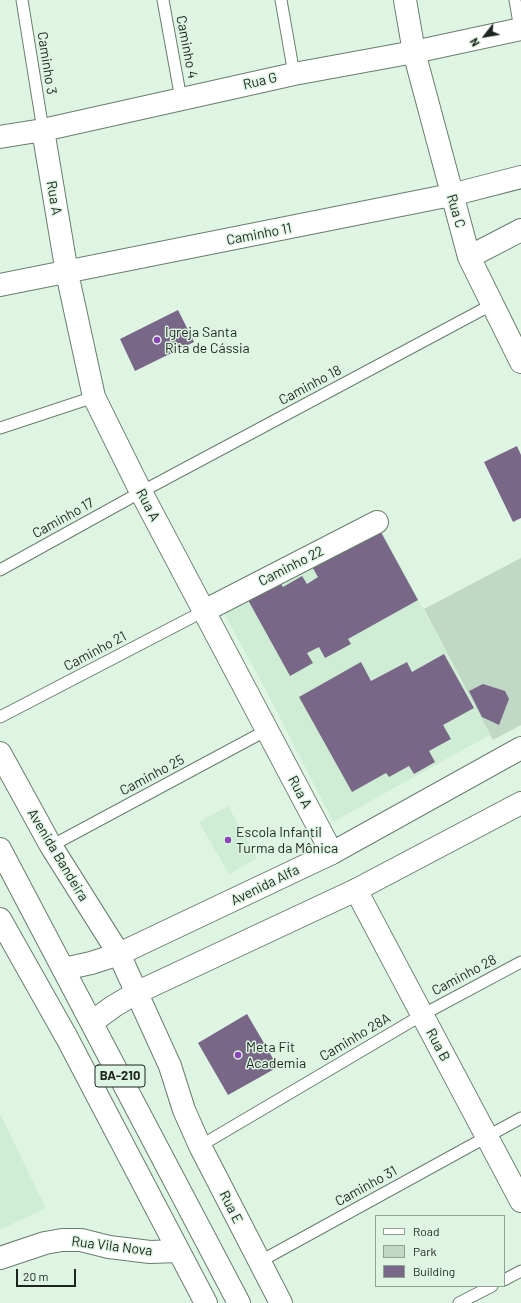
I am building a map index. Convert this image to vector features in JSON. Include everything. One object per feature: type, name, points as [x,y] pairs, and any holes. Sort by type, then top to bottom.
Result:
[{"type":"street","name":"Rua C","points":[[405,0],[414,52],[451,195],[469,257],[521,362]]},
{"type":"street","name":"Rua G","points":[[0,137],[43,130],[294,74],[414,52],[520,29]]},
{"type":"street","name":"Rua A","points":[[43,130],[67,273],[94,397],[141,492],[332,852]]},
{"type":"street","name":"Caminho 11","points":[[0,285],[67,273],[451,195],[521,177]]},
{"type":"street","points":[[469,257],[521,230]]},
{"type":"street","name":"Caminho 22","points":[[204,611],[377,522]]},
{"type":"street","name":"Avenida Alfa","points":[[64,969],[91,963],[119,954],[332,852],[521,748]]},
{"type":"street","name":"Avenida Bandeira","points":[[0,753],[51,846],[119,954],[138,992]]},
{"type":"street","points":[[92,1022],[114,1006],[138,992],[356,890],[521,803]]},
{"type":"street","name":"BA-210","points":[[0,848],[239,1303]]},
{"type":"street","name":"Rua B","points":[[356,890],[521,1201]]},
{"type":"street","name":"BA-210","points":[[0,919],[67,1038],[206,1303]]},
{"type":"street","name":"Rua E","points":[[138,992],[170,1066],[184,1110],[200,1146],[281,1303]]},
{"type":"street","name":"Rua Vila Nova","points":[[0,1258],[45,1243],[62,1240],[81,1240],[109,1247],[150,1252],[178,1251]]},
{"type":"lane","name":"Caminho 3","points":[[22,0],[43,130]]},
{"type":"lane","name":"Caminho 4","points":[[163,0],[181,99]]},
{"type":"lane","points":[[281,0],[294,74]]},
{"type":"lane","points":[[515,0],[520,29]]},
{"type":"lane","name":"Caminho 18","points":[[141,492],[493,304]]},
{"type":"lane","points":[[0,428],[94,397]]},
{"type":"lane","name":"Caminho 17","points":[[0,570],[141,492]]},
{"type":"lane","name":"Caminho 21","points":[[0,718],[204,611]]},
{"type":"lane","name":"Caminho 25","points":[[51,846],[267,730]]},
{"type":"lane","name":"Caminho 28","points":[[422,1015],[521,962]]},
{"type":"lane","name":"Caminho 28A","points":[[200,1146],[422,1015]]},
{"type":"lane","name":"Caminho 31","points":[[259,1262],[521,1118]]},
{"type":"lane","points":[[505,1279],[521,1271]]},
{"type":"lane","points":[[459,1303],[490,1287]]},
{"type":"shaded area","points":[[378,524],[490,735],[333,822],[267,692],[220,606]]},
{"type":"shaded area","name":"Escola Infantil Turma da Mônica","points":[[228,806],[257,858],[229,874],[199,822]]},
{"type":"shaded area","points":[[0,1114],[46,1208],[0,1230]]},
{"type":"green space","points":[[521,558],[521,725],[493,740],[424,609]]},
{"type":"building","name":"Igreja Santa Rita de Cássia","points":[[178,310],[194,342],[135,371],[120,339]]},
{"type":"building","points":[[517,446],[521,455],[521,518],[513,522],[484,462]]},
{"type":"building","points":[[377,525],[418,600],[348,639],[351,644],[325,658],[319,647],[307,653],[313,663],[290,676],[248,600],[280,582],[283,587],[302,576],[307,584],[318,577],[310,563]]},
{"type":"building","points":[[444,654],[474,708],[443,725],[451,739],[429,751],[435,762],[414,774],[409,766],[389,777],[386,773],[352,792],[299,697],[361,662],[371,681],[407,662],[412,672]]},
{"type":"building","points":[[483,684],[505,691],[509,699],[499,725],[482,717],[469,691]]},
{"type":"building","name":"Meta Fit Academia","points":[[247,1014],[278,1067],[228,1095],[198,1043]]},
{"type":"place","name":"Igreja Santa Rita de Cássia","points":[[157,340]]},
{"type":"place","name":"Escola Infantil Turma da Mônica","points":[[228,840]]},
{"type":"place","name":"Meta Fit Academia","points":[[238,1055]]}]
